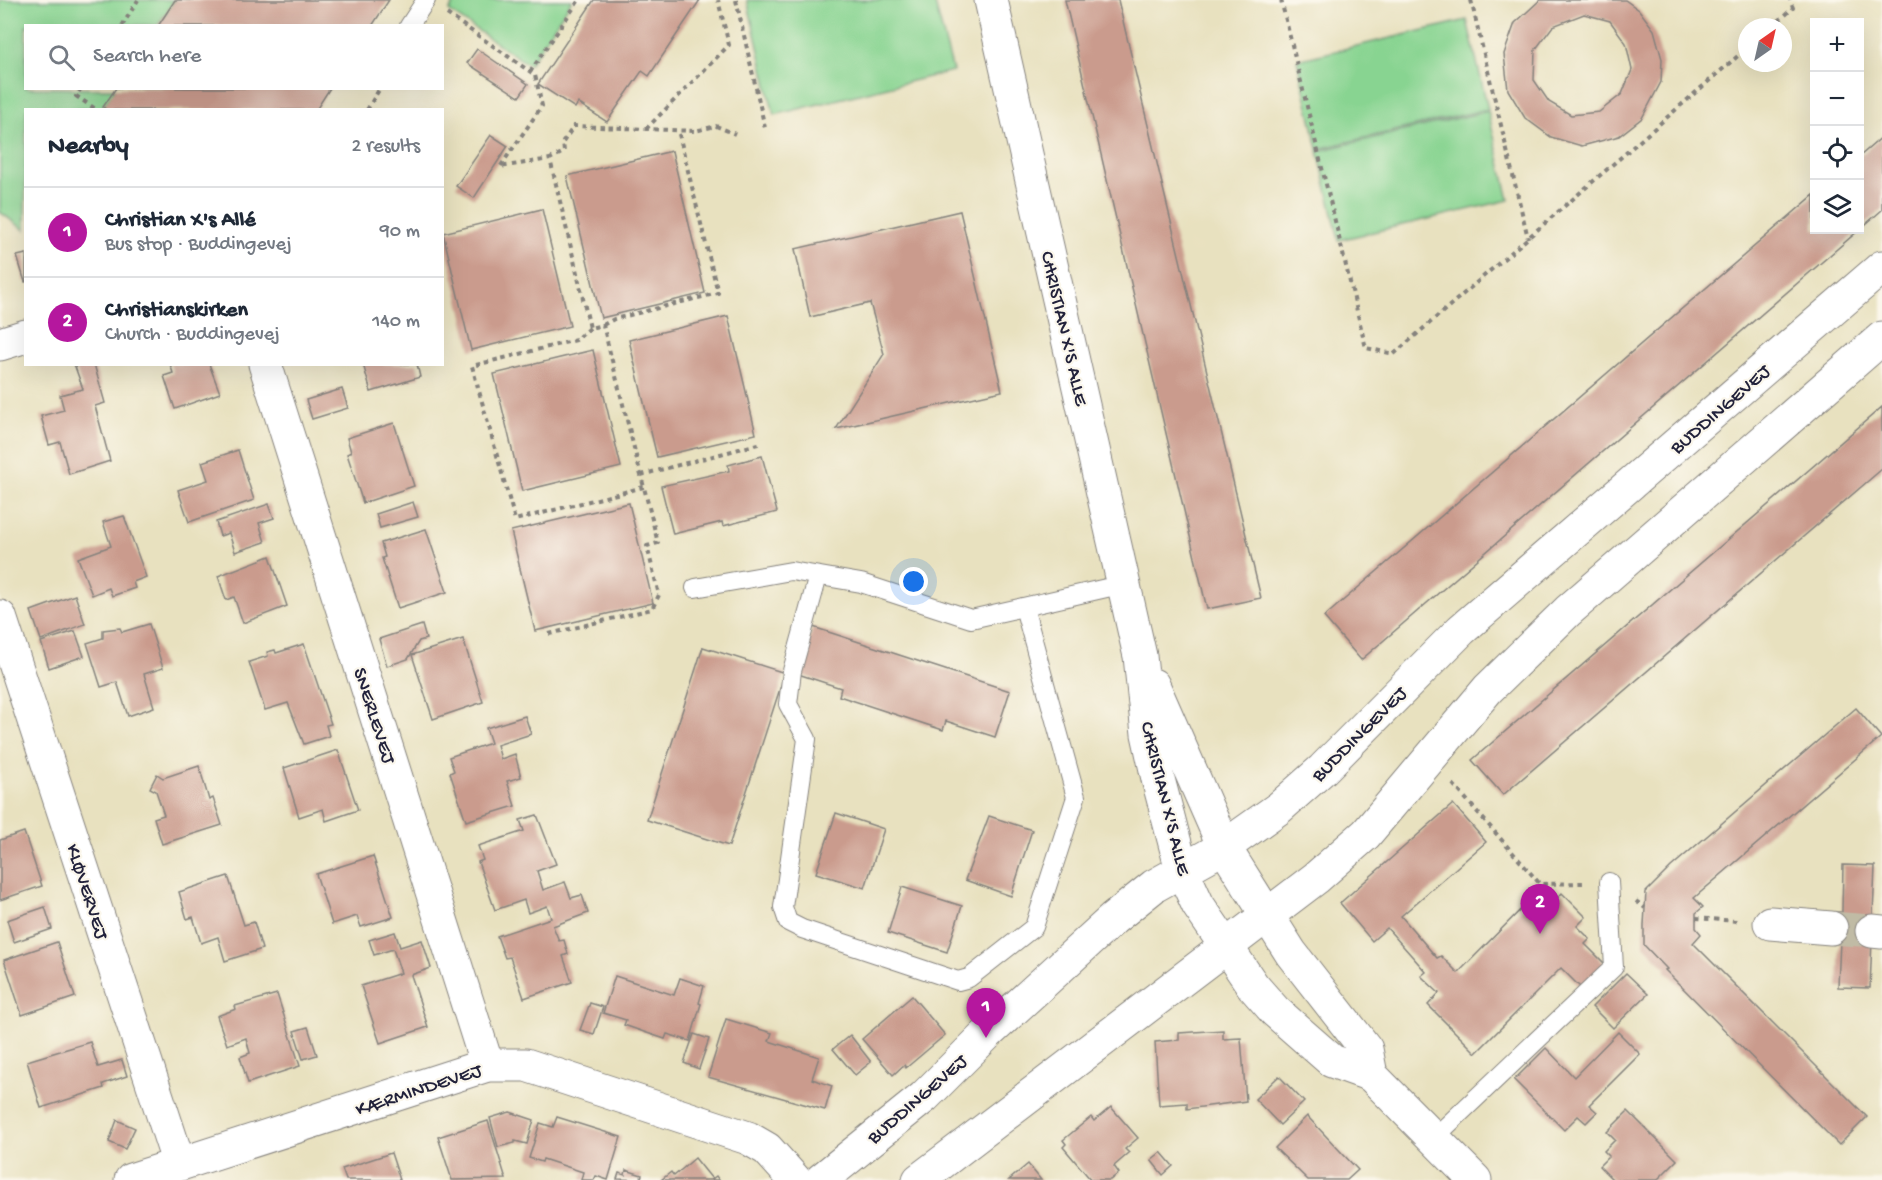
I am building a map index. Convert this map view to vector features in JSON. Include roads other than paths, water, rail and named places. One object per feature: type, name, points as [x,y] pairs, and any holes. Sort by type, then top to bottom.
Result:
[{"type":"street","name":"CHRISTIAN X'S ALLE","points":[[991,0],[1140,656],[1148,734],[1182,870],[1197,905],[1253,986],[1292,1027],[1332,1061],[1371,1075],[1475,1180]]},
{"type":"street","name":"BUDDINGEVEJ","points":[[821,1180],[924,1096],[988,1033],[1113,919],[1154,886],[1224,847],[1279,808],[1323,769],[1461,630],[1882,267]]},
{"type":"street","points":[[0,344],[24,337]]},
{"type":"street","points":[[919,1180],[1226,945],[1268,916],[1366,834],[1488,689],[1568,610],[1882,338]]},
{"type":"street","name":"SNERLEVEJ","points":[[266,366],[487,1065]]},
{"type":"street","name":"KLØVERVEJ","points":[[0,617],[179,1164]]},
{"type":"street","name":"CHRISTIAN X'S ALLE","points":[[1140,656],[1224,847],[1291,953],[1366,1049],[1371,1075]]},
{"type":"street","points":[[1770,923],[1831,928]]},
{"type":"street","name":"KÆRMINDEVEJ","points":[[131,1180],[487,1065],[526,1065],[748,1138],[767,1149],[795,1180]]},
{"type":"lane","points":[[410,24],[426,0]]},
{"type":"lane","points":[[695,588],[791,571],[861,583],[971,619],[1124,584]]},
{"type":"lane","points":[[818,576],[792,671],[788,704],[807,739],[783,907],[788,922],[802,929],[958,981],[969,978],[1034,927],[1076,797],[1024,607]]},
{"type":"lane","points":[[1434,1138],[1614,967],[1609,882]]},
{"type":"tunnel","points":[[1831,928],[1872,931]]},
{"type":"place","name":"Christianskirken","points":[[1540,934]]},
{"type":"place","name":"Christian X's Allé","points":[[986,1038]]}]
